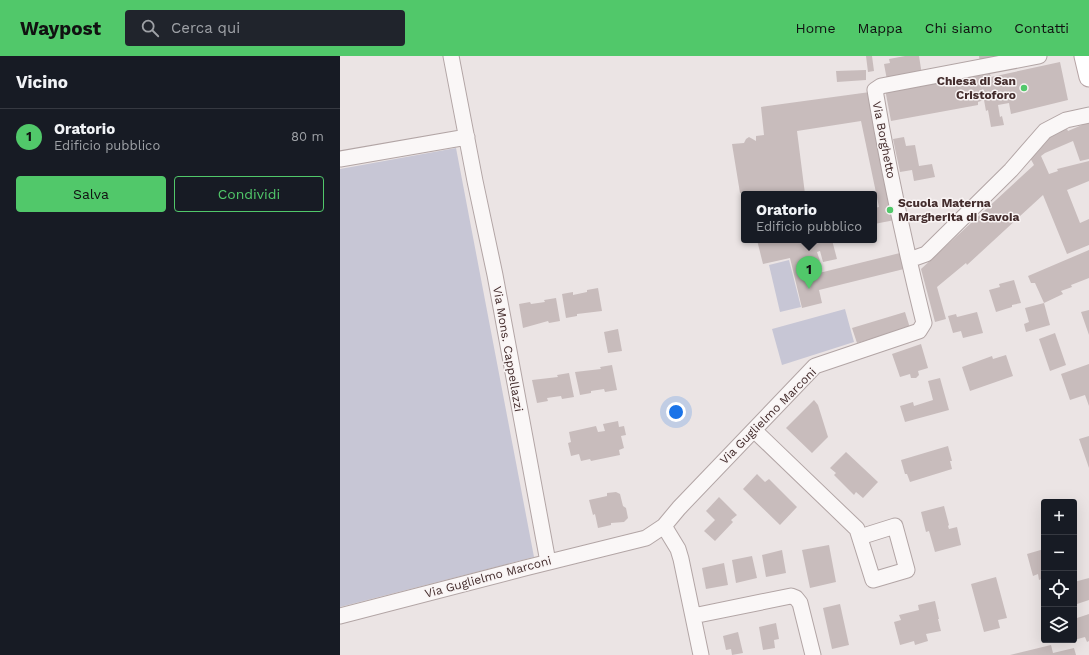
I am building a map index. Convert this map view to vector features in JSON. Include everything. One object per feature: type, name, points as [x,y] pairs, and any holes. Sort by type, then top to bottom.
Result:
[{"type":"main road","points":[[1084,56],[1089,77]]},
{"type":"street","name":"Via Mons. Cappellazzi","points":[[452,56],[495,276],[548,562]]},
{"type":"street","name":"Via Borghetto","points":[[909,260],[874,90],[881,86],[1039,56]]},
{"type":"street","points":[[909,260],[926,254],[1010,170],[1044,130],[1066,120],[1089,115]]},
{"type":"street","points":[[340,159],[467,137]]},
{"type":"street","name":"Via Guglielmo Marconi","points":[[340,616],[646,538],[664,526],[679,508],[815,366],[919,331],[924,323],[909,260]]},
{"type":"street","points":[[754,430],[857,528],[860,537]]},
{"type":"street","points":[[664,526],[678,549],[701,655]]},
{"type":"street","points":[[693,616],[791,596],[796,598],[800,603],[813,655]]},
{"type":"shaded area","points":[[456,148],[534,557],[340,607],[340,169]]},
{"type":"shaded area","points":[[789,260],[801,307],[780,312],[769,265]]},
{"type":"shaded area","points":[[845,309],[854,342],[782,365],[772,329]]},
{"type":"building","points":[[866,56],[872,56],[874,71],[868,72]]},
{"type":"building","points":[[905,56],[919,56],[922,75],[887,80],[884,64],[890,63],[889,59]]},
{"type":"building","points":[[979,56],[1000,56],[980,63]]},
{"type":"building","points":[[1060,62],[1068,100],[1011,114],[1009,103],[998,105],[1000,117],[1002,116],[1004,125],[991,127],[988,110],[986,111],[984,100],[978,102],[978,105],[891,121],[885,89],[971,73],[972,77],[990,74],[991,77]]},
{"type":"building","points":[[866,70],[866,80],[837,82],[836,71]]},
{"type":"building","points":[[870,92],[895,220],[877,223],[877,207],[879,207],[877,191],[876,191],[861,121],[797,131],[805,191],[741,191],[740,193],[732,144],[744,143],[749,137],[756,141],[756,136],[764,135],[761,107]]},
{"type":"building","points":[[1089,122],[1089,159],[1080,161],[1073,141],[1041,156],[1049,174],[1058,171],[1057,169],[1089,161],[1089,181],[1067,190],[1080,223],[1089,219],[1089,245],[1067,254],[1043,195],[967,265],[966,263],[937,287],[946,319],[935,322],[921,269],[1034,165],[1028,154],[1047,138],[1060,131],[1067,129],[1068,131]]},
{"type":"building","points":[[904,137],[906,146],[915,145],[919,166],[932,164],[935,177],[914,181],[912,170],[900,172],[893,139]]},
{"type":"building","points":[[758,243],[833,243],[837,259],[823,262],[820,251],[817,252],[820,261],[812,263],[815,274],[900,253],[904,269],[819,290],[822,303],[802,308],[790,258],[763,264]]},
{"type":"building","points":[[1089,250],[1089,278],[1071,285],[1072,287],[1061,291],[1063,294],[1044,303],[1035,283],[1031,283],[1028,276]]},
{"type":"building","points":[[1014,280],[1021,303],[996,312],[989,290],[1000,287],[999,284]]},
{"type":"building","points":[[598,288],[602,311],[577,314],[577,316],[566,318],[562,294],[573,292],[573,295]]},
{"type":"building","points":[[556,298],[560,321],[549,323],[548,321],[523,328],[519,304],[545,302],[544,300]]},
{"type":"building","points":[[1044,303],[1050,325],[1026,332],[1024,324],[1029,322],[1025,308]]},
{"type":"building","points":[[1089,310],[1089,335],[1081,312]]},
{"type":"building","points":[[905,312],[910,328],[857,343],[852,328]]},
{"type":"building","points":[[977,312],[983,333],[963,338],[961,331],[953,333],[948,316],[956,314],[957,317]]},
{"type":"building","points":[[618,329],[622,351],[608,353],[604,332]]},
{"type":"building","points":[[1055,333],[1066,365],[1050,371],[1039,339]]},
{"type":"building","points":[[921,344],[928,368],[918,371],[919,375],[916,378],[911,378],[910,374],[900,377],[892,354]]},
{"type":"building","points":[[1006,355],[1013,376],[970,391],[962,367],[992,356],[993,359]]},
{"type":"building","points":[[1089,364],[1089,406],[1085,395],[1070,400],[1061,374]]},
{"type":"building","points":[[612,365],[617,390],[605,392],[604,389],[591,391],[591,393],[580,395],[575,372],[601,369],[600,367]]},
{"type":"building","points":[[569,373],[574,397],[562,399],[561,396],[547,398],[548,401],[537,403],[532,380],[558,377],[557,375]]},
{"type":"building","points":[[940,378],[949,410],[905,422],[900,406],[913,402],[914,406],[933,400],[928,381]]},
{"type":"building","points":[[814,400],[818,405],[828,437],[812,453],[786,428]]},
{"type":"building","points":[[618,421],[619,427],[624,426],[626,435],[621,436],[624,448],[619,450],[620,455],[591,461],[590,459],[581,461],[579,454],[571,456],[568,443],[571,442],[569,432],[596,426],[598,432],[605,431],[603,424]]},
{"type":"building","points":[[1089,436],[1089,468],[1079,439]]},
{"type":"building","points":[[948,446],[952,461],[950,461],[952,469],[910,482],[907,474],[905,474],[901,460]]},
{"type":"building","points":[[846,452],[878,482],[863,498],[856,492],[854,495],[834,475],[836,473],[830,468]]},
{"type":"building","points":[[757,474],[765,482],[769,479],[797,507],[780,525],[743,489]]},
{"type":"building","points":[[616,492],[620,494],[623,506],[626,508],[628,518],[624,522],[611,523],[611,525],[598,528],[595,514],[593,515],[589,500],[607,496],[607,493]]},
{"type":"building","points":[[719,497],[737,515],[731,520],[733,522],[715,541],[704,531],[715,520],[706,511]]},
{"type":"building","points":[[944,506],[949,529],[957,527],[961,545],[935,552],[929,531],[926,532],[921,512]]},
{"type":"building","points":[[829,545],[836,582],[810,588],[802,550]]},
{"type":"building","points":[[782,550],[786,573],[766,577],[762,555]]},
{"type":"building","points":[[1041,550],[1041,579],[1039,580],[1038,574],[1033,576],[1027,554]]},
{"type":"building","points":[[752,556],[757,578],[736,583],[732,560]]},
{"type":"building","points":[[724,563],[728,585],[706,589],[702,568]]},
{"type":"building","points":[[996,577],[1007,618],[998,620],[1000,628],[984,632],[971,584]]},
{"type":"building","points":[[1089,578],[1089,600],[1077,604],[1077,581]]},
{"type":"building","points":[[935,601],[941,631],[926,634],[928,641],[915,645],[914,641],[900,645],[894,622],[901,620],[899,615],[919,610],[918,605]]},
{"type":"building","points":[[840,604],[849,645],[832,649],[823,608]]},
{"type":"building","points":[[1089,614],[1089,641],[1087,642],[1085,637],[1077,639],[1077,618]]},
{"type":"building","points":[[776,623],[779,639],[774,640],[775,648],[763,650],[759,627]]},
{"type":"building","points":[[738,632],[743,653],[732,655],[731,649],[726,650],[723,636]]},
{"type":"building","points":[[1051,645],[1053,653],[1074,648],[1076,655],[1010,655]]},
{"type":"place","name":"Chiesa di San Cristoforo","points":[[1024,88]]},
{"type":"place","name":"Scuola Materna Margherita di Savoia","points":[[890,210]]},
{"type":"place","name":"Oratorio","points":[[809,289]]}]
